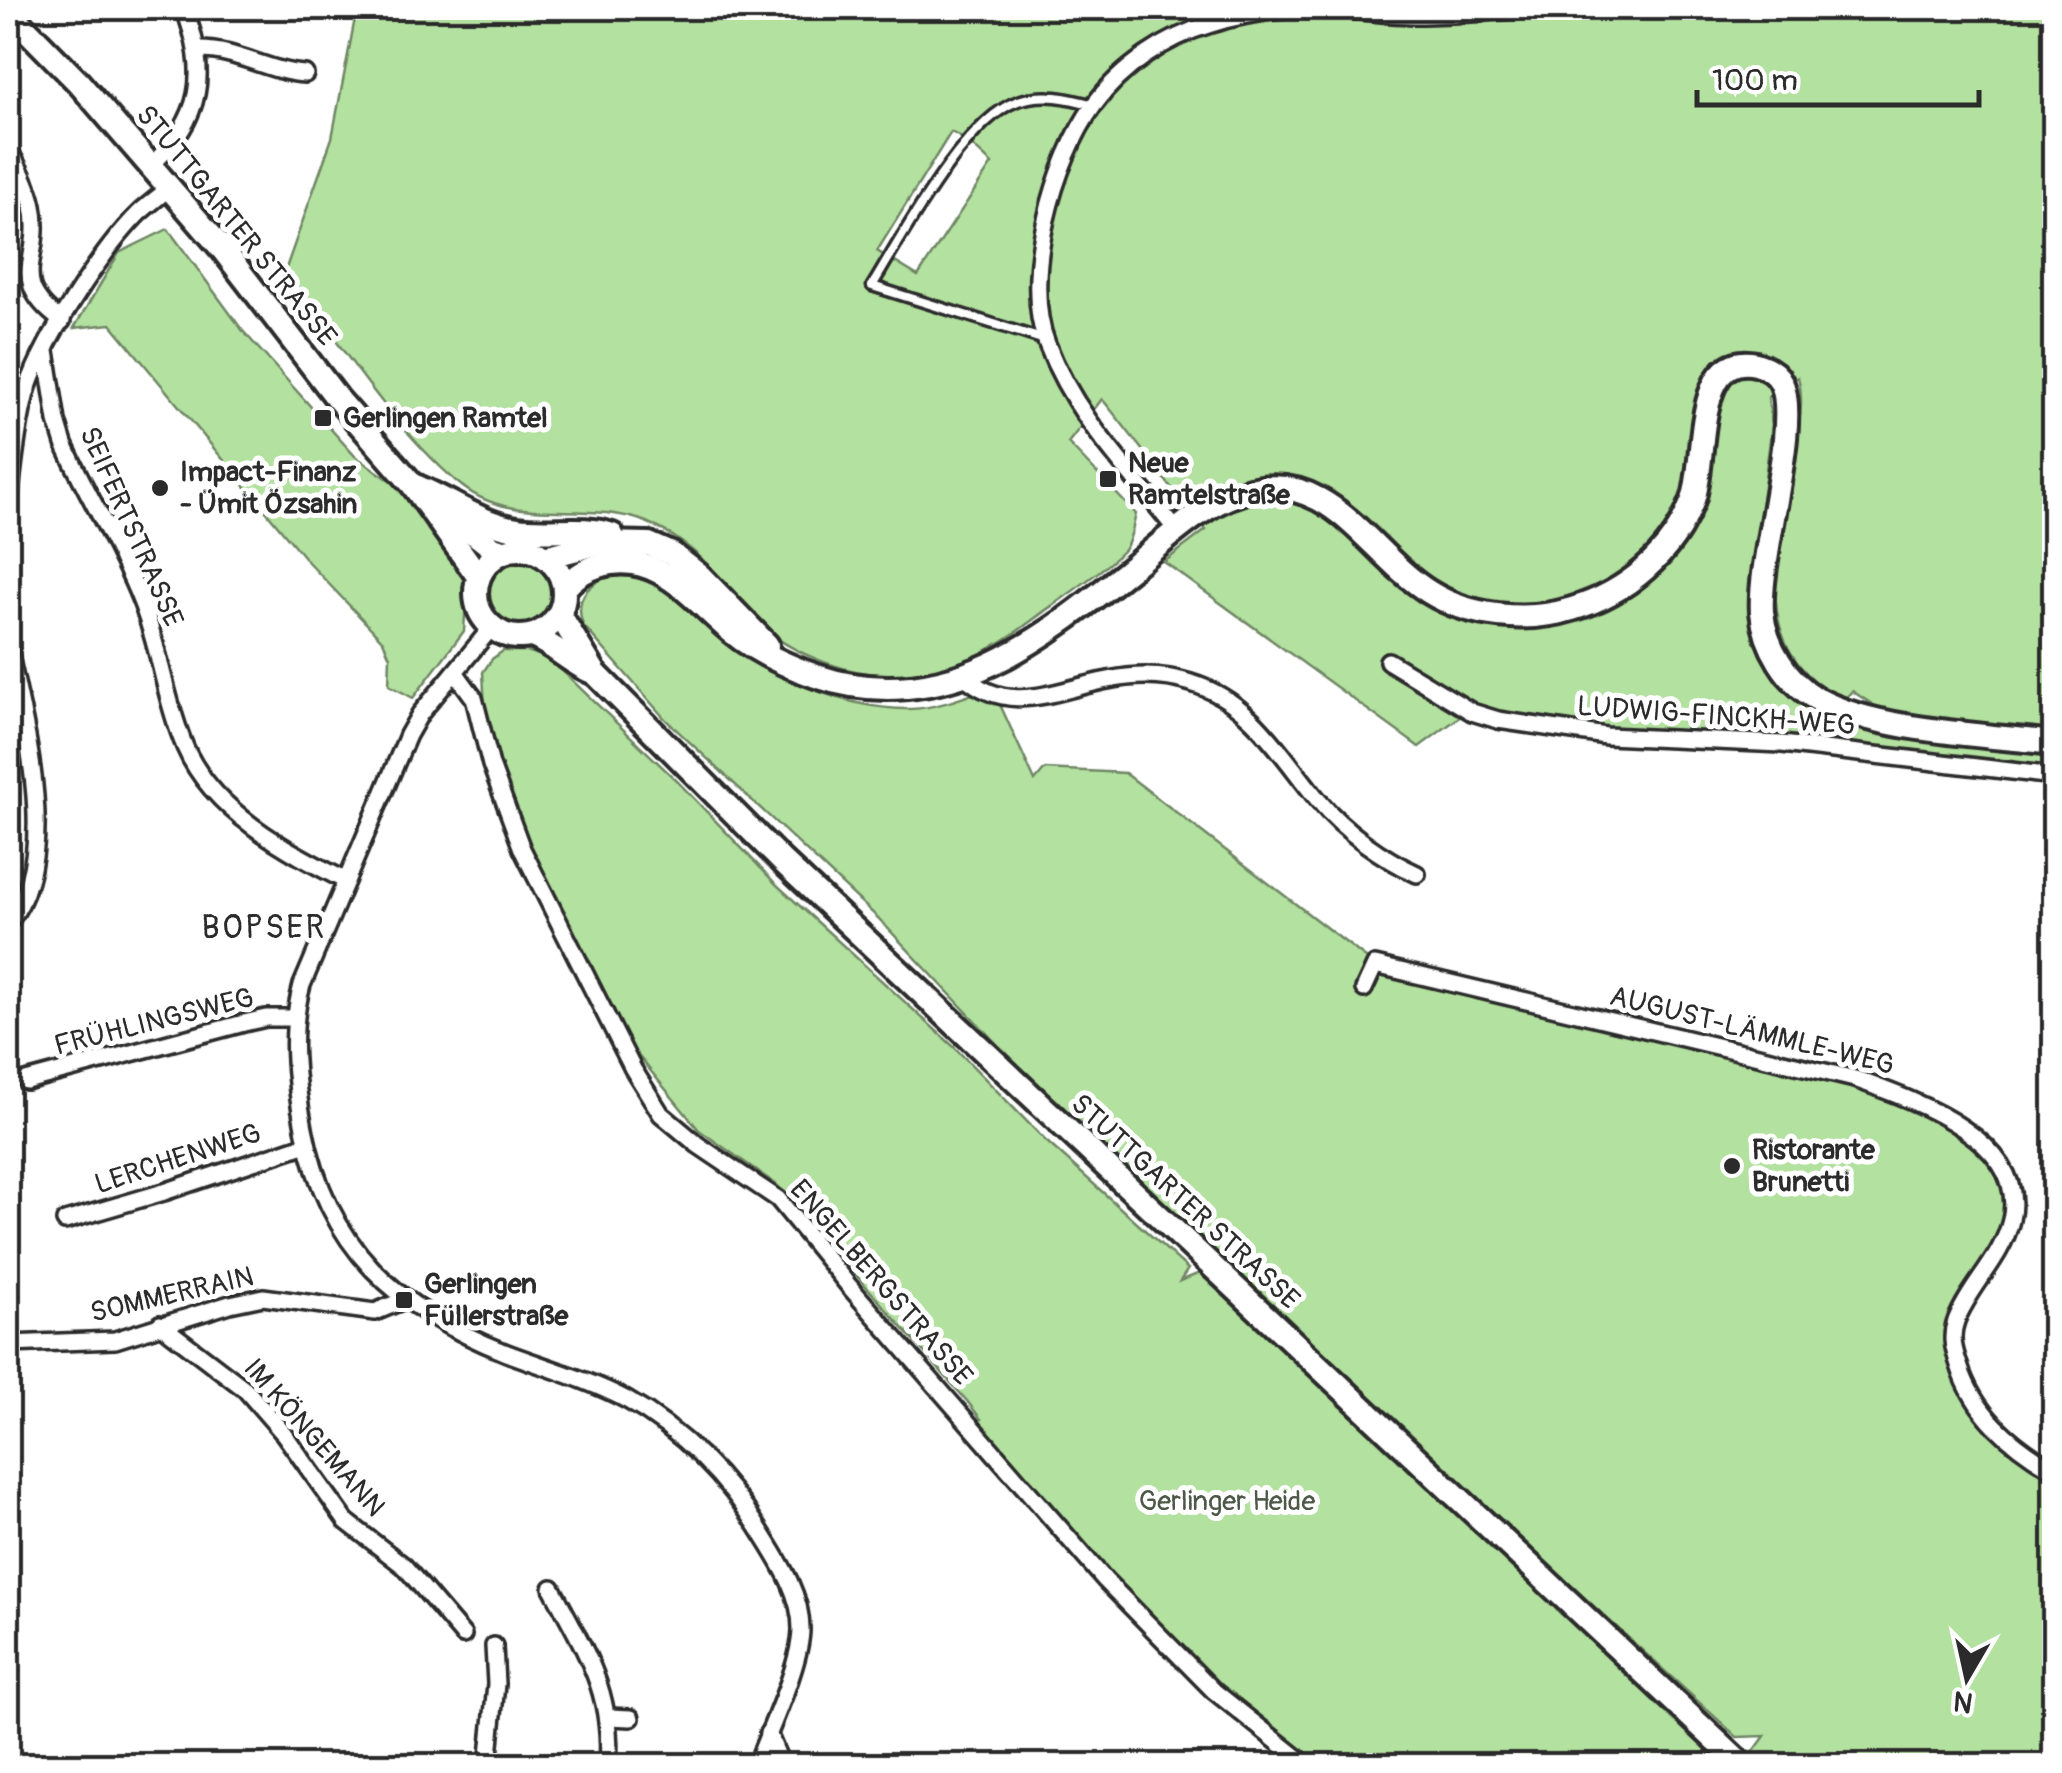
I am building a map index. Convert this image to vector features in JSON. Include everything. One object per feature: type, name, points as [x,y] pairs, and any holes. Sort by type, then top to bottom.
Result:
[{"type":"main road","name":"STUTTGARTER STRASSE","points":[[8,11],[79,83],[224,250],[337,398],[413,485],[478,576]]},
{"type":"main road","points":[[564,589],[582,572],[602,565],[618,561],[644,564],[688,590],[735,634],[779,659],[817,676],[873,687],[910,688],[963,675],[1020,649],[1067,618],[1197,515],[1241,492],[1270,488],[1299,491],[1334,509],[1356,525],[1408,577],[1455,605],[1507,616],[1568,611],[1620,588],[1664,550],[1693,500],[1701,472],[1708,396],[1716,380],[1731,366],[1743,363],[1760,366],[1779,379],[1786,402],[1762,612],[1768,640],[1785,670],[1816,698],[1859,716],[2054,743]]},
{"type":"main road","name":"STUTTGARTER STRASSE","points":[[413,485],[474,534],[504,551]]},
{"type":"main road","points":[[413,485],[492,523],[515,529],[593,530],[624,541]]},
{"type":"main road","points":[[546,557],[624,541],[649,544],[672,554],[700,576],[779,659]]},
{"type":"main road","points":[[526,549],[546,557],[555,566],[564,589],[560,615],[548,629],[532,636],[510,636],[492,627],[484,619],[476,598],[478,576],[489,561],[504,551],[526,549]]},
{"type":"main road","name":"STUTTGARTER STRASSE","points":[[560,615],[595,673],[836,914],[1743,1766]]},
{"type":"main road","name":"STUTTGARTER STRASSE","points":[[532,636],[580,668],[595,673]]},
{"type":"street","points":[[150,166],[186,127],[196,97],[198,50],[184,8]]},
{"type":"street","points":[[1177,530],[1084,418],[1045,340],[1038,285],[1044,224],[1058,175],[1094,105],[1134,63],[1164,44],[1211,24],[1294,8],[1422,15],[1529,8]]},
{"type":"street","points":[[198,50],[226,52],[288,73],[305,74]]},
{"type":"street","points":[[8,148],[33,206],[31,289],[45,308],[62,321]]},
{"type":"street","points":[[8,513],[26,396],[46,352],[112,245],[169,188]]},
{"type":"street","name":"SEIFERTSTRASSE","points":[[46,352],[64,444],[138,593],[181,735],[196,768],[226,802],[274,841],[346,880]]},
{"type":"street","points":[[492,627],[414,724],[311,960],[295,1018],[297,1086],[308,1144],[321,1188],[339,1224],[363,1258],[404,1300],[475,1340],[625,1400],[675,1433],[724,1481],[754,1521],[781,1566],[800,1618],[798,1650],[756,1766]]},
{"type":"street","points":[[8,645],[30,749],[34,811],[28,884],[8,922]]},
{"type":"street","name":"LUDWIG-FINCKH-WEG","points":[[1388,661],[1472,712],[1498,720],[1606,736],[1782,744],[2054,776]]},
{"type":"street","name":"ENGELBERGSTRASSE","points":[[456,672],[474,698],[491,765],[522,849],[639,1080],[661,1114],[698,1145],[778,1198],[1104,1580],[1214,1691],[1308,1766]]},
{"type":"street","points":[[963,675],[985,693],[1010,698],[1061,692],[1133,676],[1163,675],[1196,684],[1220,695],[1270,736],[1322,804],[1351,831],[1397,865],[1417,874]]},
{"type":"street","name":"AUGUST-LÄMMLE-WEG","points":[[1364,989],[1375,964],[1855,1079],[1910,1098],[1962,1127],[1993,1155],[2012,1182],[2011,1219],[1997,1254],[1969,1294],[1955,1324],[1952,1344],[1966,1388],[1981,1412],[2008,1438],[2054,1470]]},
{"type":"street","name":"FRÜHLINGSWEG","points":[[26,1081],[244,1023],[295,1018]]},
{"type":"street","name":"LERCHENWEG","points":[[65,1220],[308,1144]]},
{"type":"street","name":"SOMMERRAIN","points":[[8,1344],[115,1340],[263,1297],[375,1312],[404,1300]]},
{"type":"street","name":"IM KÖNGEMANN","points":[[160,1324],[245,1389],[284,1434],[346,1521],[404,1566],[464,1635]]},
{"type":"street","points":[[552,1588],[594,1669],[608,1717],[608,1766]]},
{"type":"street","points":[[488,1766],[496,1684],[494,1646]]},
{"type":"street","points":[[608,1717],[631,1718]]},
{"type":"street","points":[[768,1734],[782,1766]]},
{"type":"lane","points":[[1045,340],[872,286],[961,147],[979,126],[1015,101],[1045,95],[1094,105]]},
{"type":"green space","points":[[357,8],[2054,8],[2054,734],[1895,713],[1878,708],[1852,691],[1845,699],[1812,679],[1791,654],[1779,624],[1775,592],[1781,522],[1800,415],[1798,377],[1768,397],[1772,425],[1749,599],[1753,639],[1776,682],[1821,716],[1845,724],[2054,752],[2054,770],[1747,732],[1603,730],[1473,707],[1419,747],[1164,562],[1206,530],[1102,399],[1068,443],[1136,514],[1124,550],[1011,635],[960,663],[907,675],[852,670],[825,662],[754,621],[699,556],[655,526],[622,515],[525,509],[478,497],[457,482],[410,435],[285,271],[332,138]],"holes":[[[951,132],[992,164],[918,276],[877,251]]]},
{"type":"green space","points":[[168,229],[243,331],[355,456],[398,486],[454,553],[464,571],[464,631],[413,698],[389,685],[390,657],[383,641],[308,562],[111,324],[74,328],[119,253]]},
{"type":"green space","points":[[519,562],[541,572],[551,594],[541,616],[519,626],[497,616],[487,594],[497,572]]},
{"type":"green space","points":[[620,573],[660,587],[757,663],[833,696],[886,708],[911,709],[942,704],[992,687],[1035,781],[1045,769],[1125,773],[1375,965],[1855,1079],[1946,1117],[2012,1181],[2011,1219],[1952,1344],[1981,1412],[2054,1470],[2054,1765],[1758,1765],[1749,1758],[1765,1736],[1737,1737],[1115,1169],[878,918],[666,720],[583,625],[580,605],[587,590],[601,579]]},
{"type":"green space","name":"Gerlinger Heide","points":[[503,651],[527,651],[550,659],[677,781],[777,885],[953,1046],[1046,1141],[1188,1269],[1180,1281],[1200,1273],[1725,1765],[1324,1765],[1273,1740],[1214,1691],[975,1424],[981,1419],[967,1401],[777,1185],[699,1130],[636,1053],[543,883],[510,798],[485,710],[483,672]]},
{"type":"place","name":"Gerlingen Ramtel","points":[[323,418]]},
{"type":"place","name":"Neue Ramtelstraße","points":[[1108,479]]},
{"type":"place","name":"Impact-Finanz - Ümit Özsahin","points":[[160,488]]},
{"type":"place","name":"Ristorante Brunetti","points":[[1732,1166]]},
{"type":"place","name":"Gerlingen Füllerstraße","points":[[404,1300]]},
{"type":"district","name":"BOPSER","points":[[264,928]]}]
